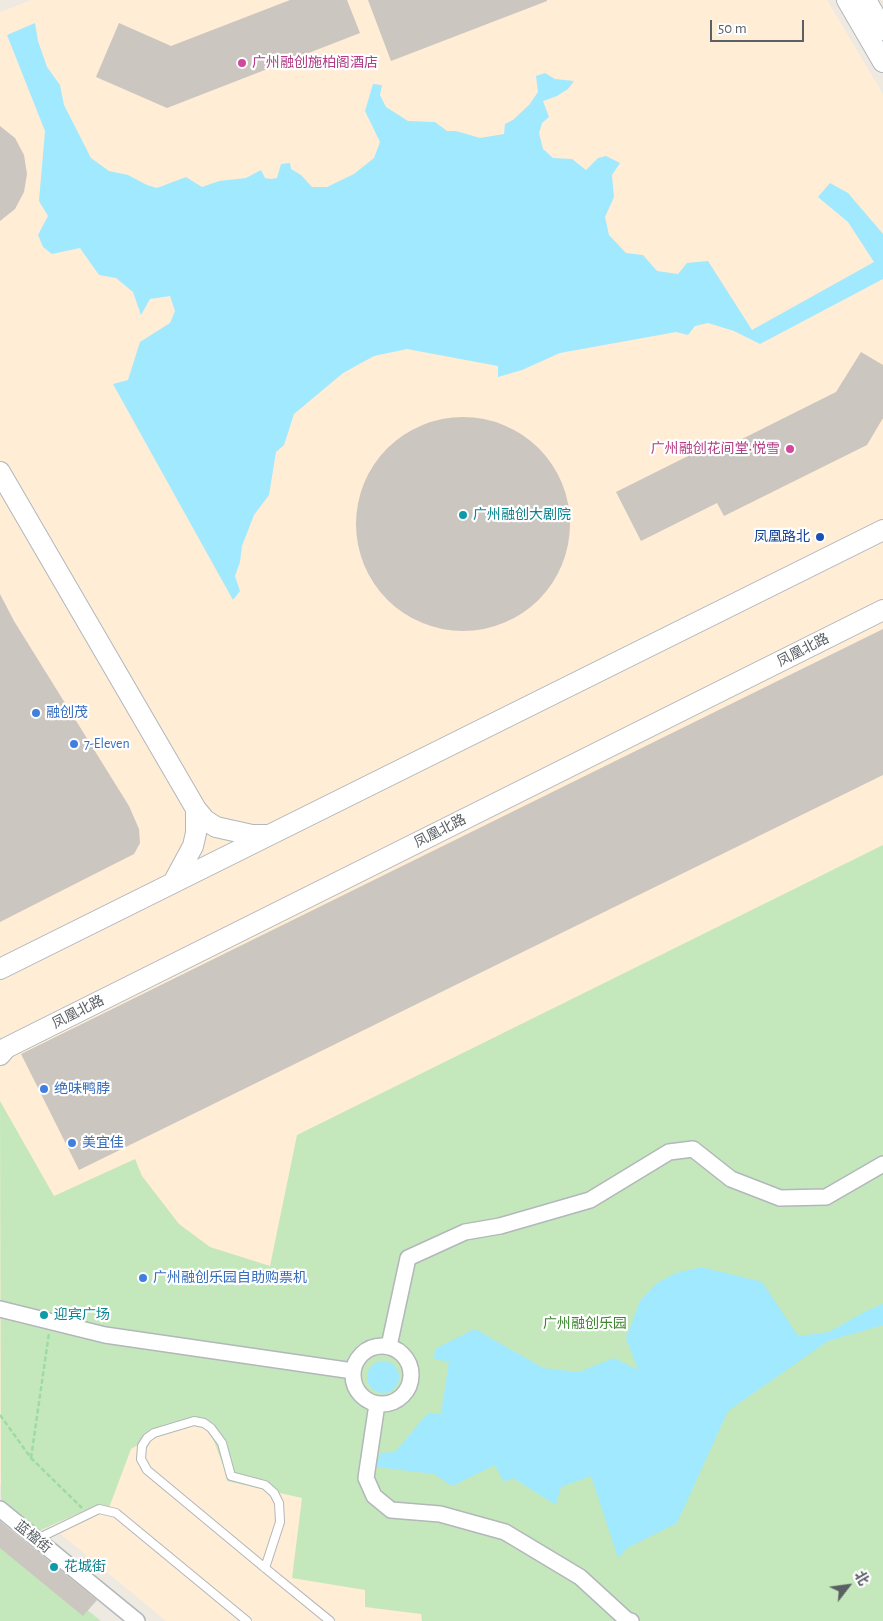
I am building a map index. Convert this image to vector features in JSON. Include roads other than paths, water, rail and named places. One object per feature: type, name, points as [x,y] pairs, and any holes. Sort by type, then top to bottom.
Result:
[{"type":"main road","points":[[847,0],[883,62]]},
{"type":"main road","points":[[866,0],[883,30]]},
{"type":"main road","points":[[0,472],[196,809],[205,820],[216,827],[252,835],[268,835]]},
{"type":"main road","points":[[0,969],[883,530]]},
{"type":"main road","name":"凤凰北路","points":[[0,1055],[6,1048],[883,610]]},
{"type":"main road","points":[[173,883],[193,846],[196,833],[196,809]]},
{"type":"street","points":[[389,1346],[408,1258],[465,1232],[500,1226],[590,1200],[668,1152],[693,1149],[731,1179],[780,1198],[826,1197],[883,1164]]},
{"type":"street","points":[[0,1309],[105,1335],[353,1371]]},
{"type":"street","points":[[375,1346],[389,1346],[396,1349],[407,1360],[412,1374],[411,1382],[404,1395],[398,1400],[392,1403],[377,1404],[370,1402],[358,1392],[355,1386],[353,1371],[358,1358],[369,1349],[375,1346]]},
{"type":"street","points":[[377,1404],[366,1478],[374,1496],[391,1510],[440,1514],[505,1532],[580,1577],[627,1620],[631,1621]]},
{"type":"street","name":"蓝楹街","points":[[0,1509],[137,1621]]},
{"type":"lane","points":[[265,1568],[280,1522],[279,1503],[274,1493],[265,1484],[231,1476],[222,1443],[211,1428],[204,1423],[194,1421],[154,1433],[147,1438],[142,1446],[141,1459],[147,1470],[265,1568],[330,1621]]},
{"type":"lane","points":[[37,1539],[99,1508],[116,1513],[247,1621]]},
{"type":"water","points":[[35,23],[38,41],[47,67],[60,85],[64,105],[91,158],[109,171],[128,175],[147,185],[157,188],[186,177],[202,187],[219,181],[246,178],[261,170],[265,178],[271,179],[277,178],[281,164],[290,163],[291,169],[301,175],[312,187],[327,187],[354,174],[374,158],[380,142],[365,111],[373,84],[382,85],[380,95],[386,107],[408,121],[435,122],[447,131],[456,131],[480,138],[504,134],[505,124],[513,120],[529,105],[538,92],[536,76],[545,73],[555,79],[574,81],[568,89],[557,96],[543,101],[549,117],[542,123],[539,133],[543,149],[553,158],[572,159],[586,170],[598,158],[606,156],[620,163],[612,175],[614,197],[605,217],[609,235],[626,253],[643,255],[657,271],[678,274],[687,263],[708,261],[752,330],[874,262],[848,222],[818,197],[830,183],[848,193],[883,234],[883,279],[760,344],[734,331],[708,323],[695,326],[688,335],[676,332],[560,353],[522,370],[498,377],[498,366],[407,349],[374,356],[343,373],[294,414],[284,445],[276,452],[269,495],[254,515],[242,546],[240,562],[235,576],[240,591],[233,600],[113,384],[128,380],[140,342],[170,323],[175,311],[170,296],[150,299],[141,315],[133,292],[116,278],[99,275],[80,248],[52,254],[43,247],[38,235],[48,216],[39,201],[45,131],[7,35]]},
{"type":"water","points":[[701,1267],[762,1282],[798,1336],[829,1332],[866,1311],[883,1304],[883,1325],[828,1341],[728,1411],[677,1523],[627,1548],[618,1558],[591,1476],[561,1487],[556,1505],[513,1478],[504,1482],[495,1465],[452,1486],[434,1474],[377,1467],[380,1453],[395,1452],[428,1413],[441,1413],[449,1362],[434,1359],[435,1349],[475,1329],[543,1368],[579,1372],[614,1358],[638,1370],[626,1338],[640,1301],[657,1283],[676,1273]]},
{"type":"water","points":[[383,1361],[389,1362],[394,1366],[398,1371],[398,1383],[394,1388],[389,1392],[383,1393],[377,1392],[372,1388],[368,1383],[367,1377],[368,1371],[372,1366],[377,1362]]},
{"type":"place","name":"广州融创施柏阁酒店","points":[[242,63]]},
{"type":"place","name":"广州融创花间堂·悦雪","points":[[790,449]]},
{"type":"place","name":"广州融创大剧院","points":[[463,515]]},
{"type":"place","name":"凤凰路北","points":[[820,537]]},
{"type":"place","name":"融创茂","points":[[36,713]]},
{"type":"place","name":"7-Eleven","points":[[74,744]]},
{"type":"place","name":"绝味鸭脖","points":[[44,1089]]},
{"type":"place","name":"美宜佳","points":[[72,1143]]},
{"type":"place","name":"广州融创乐园自助购票机","points":[[143,1278]]},
{"type":"place","name":"迎宾广场","points":[[44,1315]]},
{"type":"place","name":"花城街","points":[[54,1567]]},
{"type":"park label","name":"广州融创乐园","points":[[585,1324]]}]
